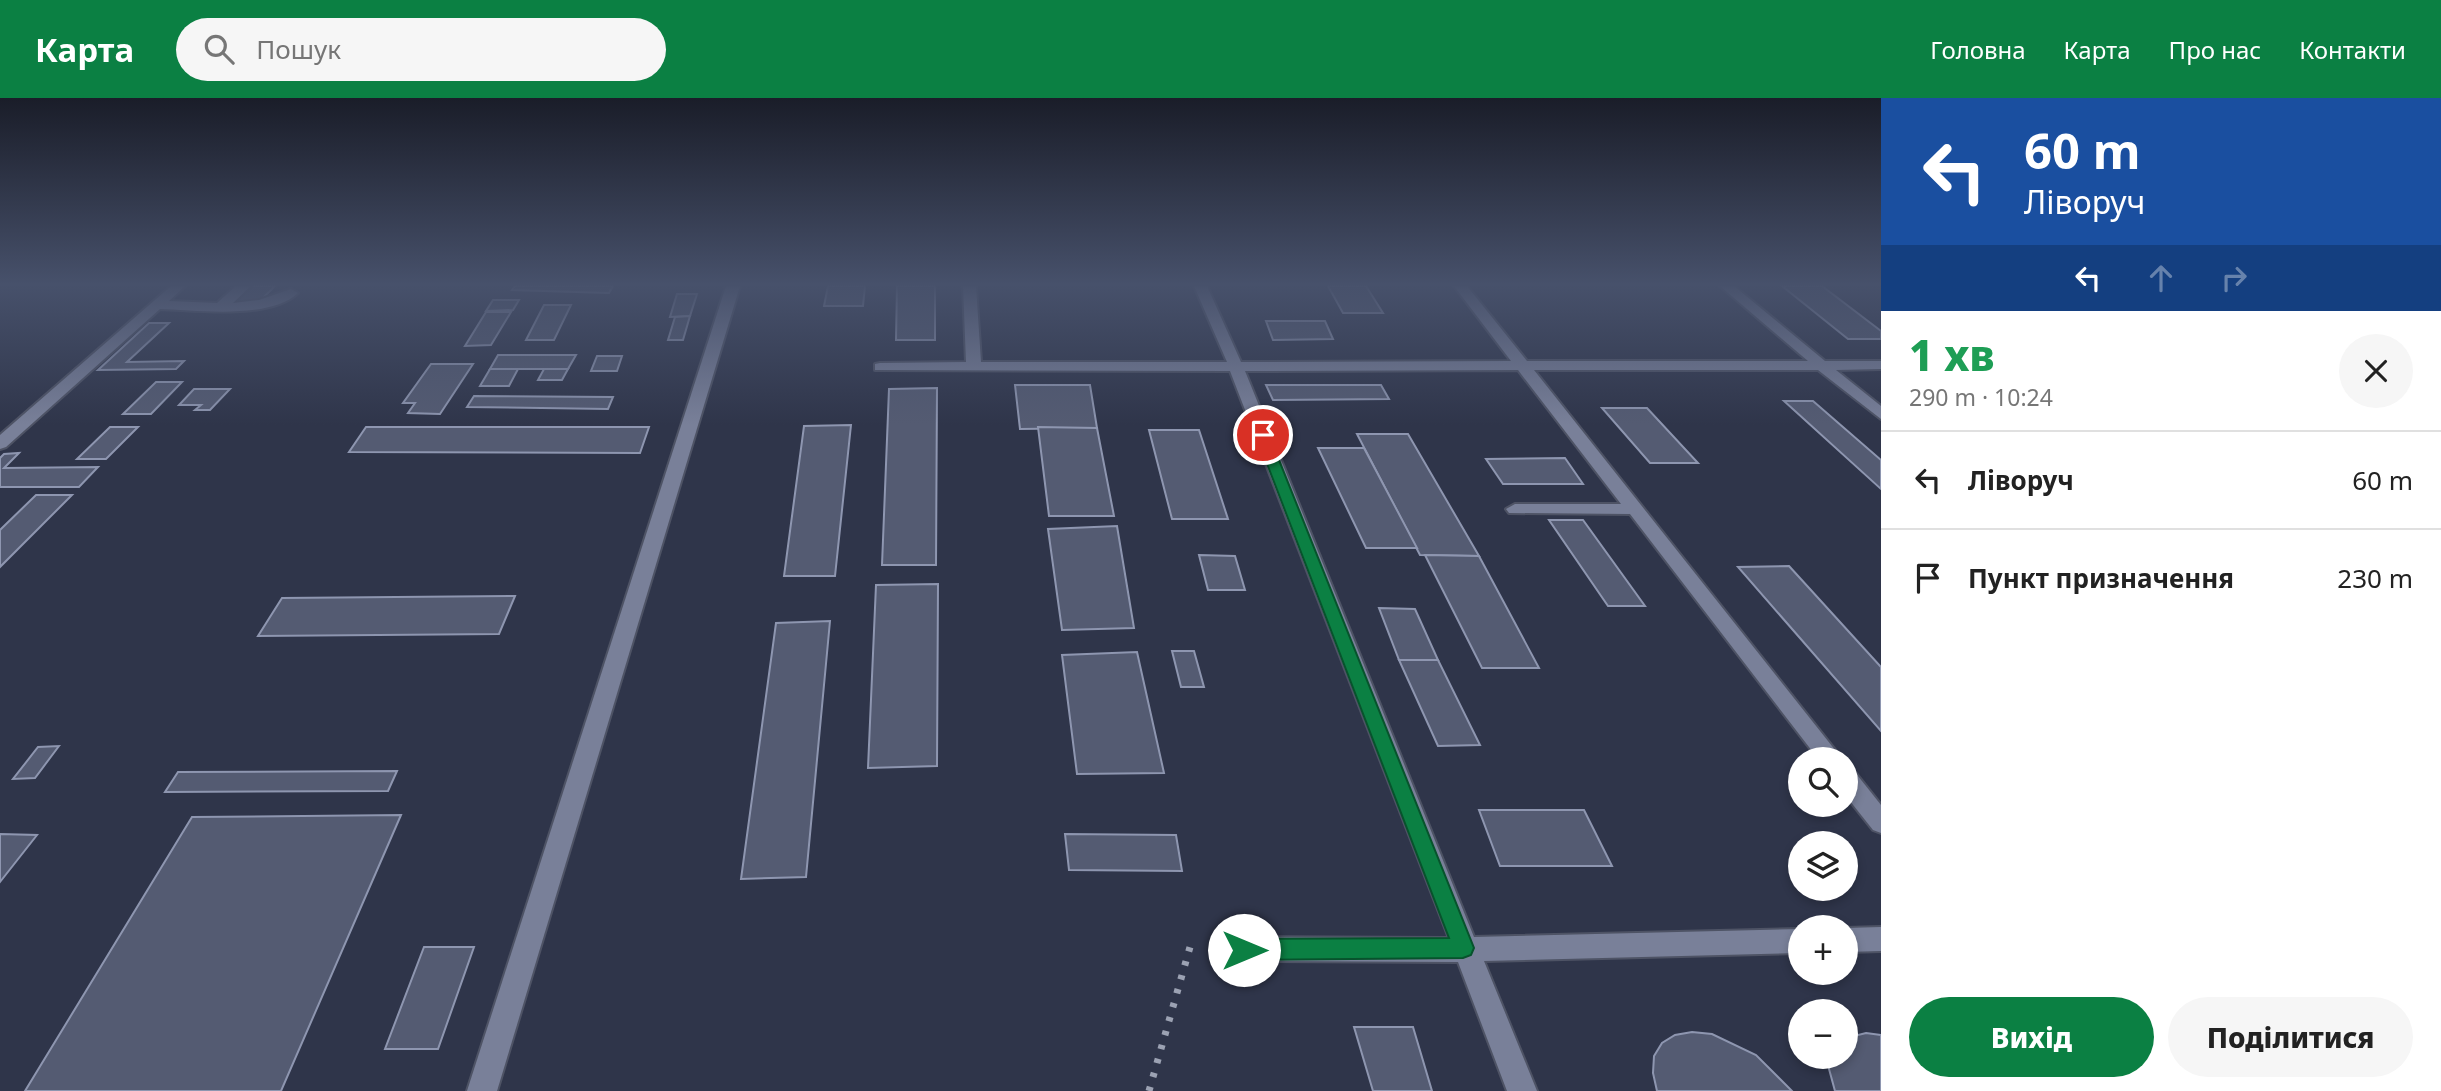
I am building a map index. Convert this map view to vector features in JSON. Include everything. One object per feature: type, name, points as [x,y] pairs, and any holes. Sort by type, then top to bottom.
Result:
[{"type":"street","points":[[0,444],[125,332]]},
{"type":"street","points":[[482,1091],[719,332]]},
{"type":"street","points":[[972,332],[974,367]]},
{"type":"street","points":[[1221,332],[1522,1091]]},
{"type":"street","points":[[1783,332],[1881,414]]},
{"type":"street","points":[[880,367],[1235,364],[1881,365]]},
{"type":"street","points":[[1515,509],[1636,509]]},
{"type":"street","points":[[1858,793],[1881,823]]},
{"type":"street","points":[[1858,940],[1881,939]]},
{"type":"street","points":[[1244,950],[1788,941]]},
{"type":"lane","points":[[1498,332],[1822,747]]},
{"type":"building","points":[[139,332],[159,332],[127,362],[184,361],[176,369],[98,370]]},
{"type":"building","points":[[473,332],[499,332],[491,345],[465,346]]},
{"type":"building","points":[[530,332],[558,332],[554,340],[526,340]]},
{"type":"building","points":[[670,332],[685,332],[683,340],[668,340]]},
{"type":"building","points":[[896,332],[935,332],[935,340],[896,340]]},
{"type":"building","points":[[1270,332],[1330,332],[1333,339],[1273,340]]},
{"type":"building","points":[[1840,332],[1881,332],[1881,339],[1848,339]]},
{"type":"building","points":[[498,355],[576,355],[568,369],[490,369]]},
{"type":"building","points":[[597,356],[622,356],[617,371],[591,371]]},
{"type":"building","points":[[431,364],[473,364],[440,414],[408,413],[415,403],[403,403]]},
{"type":"building","points":[[490,369],[518,369],[509,386],[480,386]]},
{"type":"building","points":[[544,369],[568,369],[562,380],[538,380]]},
{"type":"building","points":[[156,382],[182,382],[151,414],[123,414]]},
{"type":"building","points":[[1015,385],[1090,385],[1097,428],[1020,429]]},
{"type":"building","points":[[1266,385],[1381,385],[1389,399],[1273,400]]},
{"type":"building","points":[[937,388],[936,565],[882,565],[889,389]]},
{"type":"building","points":[[194,389],[230,389],[210,410],[195,410],[201,405],[179,405]]},
{"type":"building","points":[[474,396],[613,397],[608,409],[467,407]]},
{"type":"building","points":[[1784,401],[1813,401],[1881,460],[1881,489]]},
{"type":"building","points":[[1602,408],[1647,408],[1698,463],[1650,463]]},
{"type":"building","points":[[851,425],[835,576],[784,576],[804,426]]},
{"type":"building","points":[[110,427],[138,427],[106,459],[77,459]]},
{"type":"building","points":[[366,427],[649,427],[640,453],[349,452]]},
{"type":"building","points":[[1038,427],[1097,428],[1114,516],[1049,516]]},
{"type":"building","points":[[1149,430],[1199,430],[1228,519],[1172,519]]},
{"type":"building","points":[[1357,434],[1408,434],[1479,556],[1420,555]]},
{"type":"building","points":[[1318,448],[1364,448],[1417,548],[1366,548]]},
{"type":"building","points":[[19,453],[4,468],[98,467],[79,487],[0,487],[0,458],[4,454]]},
{"type":"building","points":[[1565,458],[1583,484],[1503,484],[1486,459]]},
{"type":"building","points":[[36,495],[72,495],[0,567],[0,530]]},
{"type":"building","points":[[1549,520],[1583,520],[1645,606],[1608,606]]},
{"type":"building","points":[[1117,526],[1134,628],[1062,630],[1048,529]]},
{"type":"building","points":[[1199,555],[1235,556],[1245,590],[1208,590]]},
{"type":"building","points":[[1425,555],[1479,556],[1539,668],[1482,668]]},
{"type":"building","points":[[1789,566],[1881,667],[1881,731],[1738,567]]},
{"type":"building","points":[[938,584],[937,766],[868,768],[876,585]]},
{"type":"building","points":[[515,596],[499,634],[258,636],[282,598]]},
{"type":"building","points":[[1379,608],[1415,609],[1438,660],[1399,660]]},
{"type":"building","points":[[830,621],[806,877],[741,879],[776,623]]},
{"type":"building","points":[[1172,651],[1194,651],[1204,687],[1181,687]]},
{"type":"building","points":[[1137,652],[1164,773],[1077,774],[1062,655]]},
{"type":"building","points":[[1399,660],[1438,660],[1480,745],[1438,746]]},
{"type":"building","points":[[59,746],[35,778],[13,779],[38,747]]},
{"type":"building","points":[[397,771],[388,791],[165,792],[178,772]]},
{"type":"building","points":[[1479,810],[1584,810],[1612,866],[1500,866]]},
{"type":"building","points":[[401,815],[281,1091],[25,1091],[192,817]]},
{"type":"building","points":[[0,834],[37,835],[0,882]]},
{"type":"building","points":[[1065,834],[1176,835],[1182,871],[1069,870]]},
{"type":"building","points":[[424,947],[474,947],[438,1049],[385,1049]]},
{"type":"building","points":[[1354,1027],[1413,1027],[1432,1091],[1373,1091]]},
{"type":"building","points":[[1692,1032],[1712,1034],[1756,1055],[1792,1091],[1657,1091],[1653,1073],[1654,1056],[1662,1043],[1675,1035]]},
{"type":"building","points":[[1858,1035],[1881,1035],[1881,1091],[1835,1091],[1829,1069],[1858,1069]]},
{"type":"railway","points":[[1149,1091],[1192,940]]},
{"type":"route","points":[[1244,950],[1417,951],[1463,948],[1263,435]]}]
